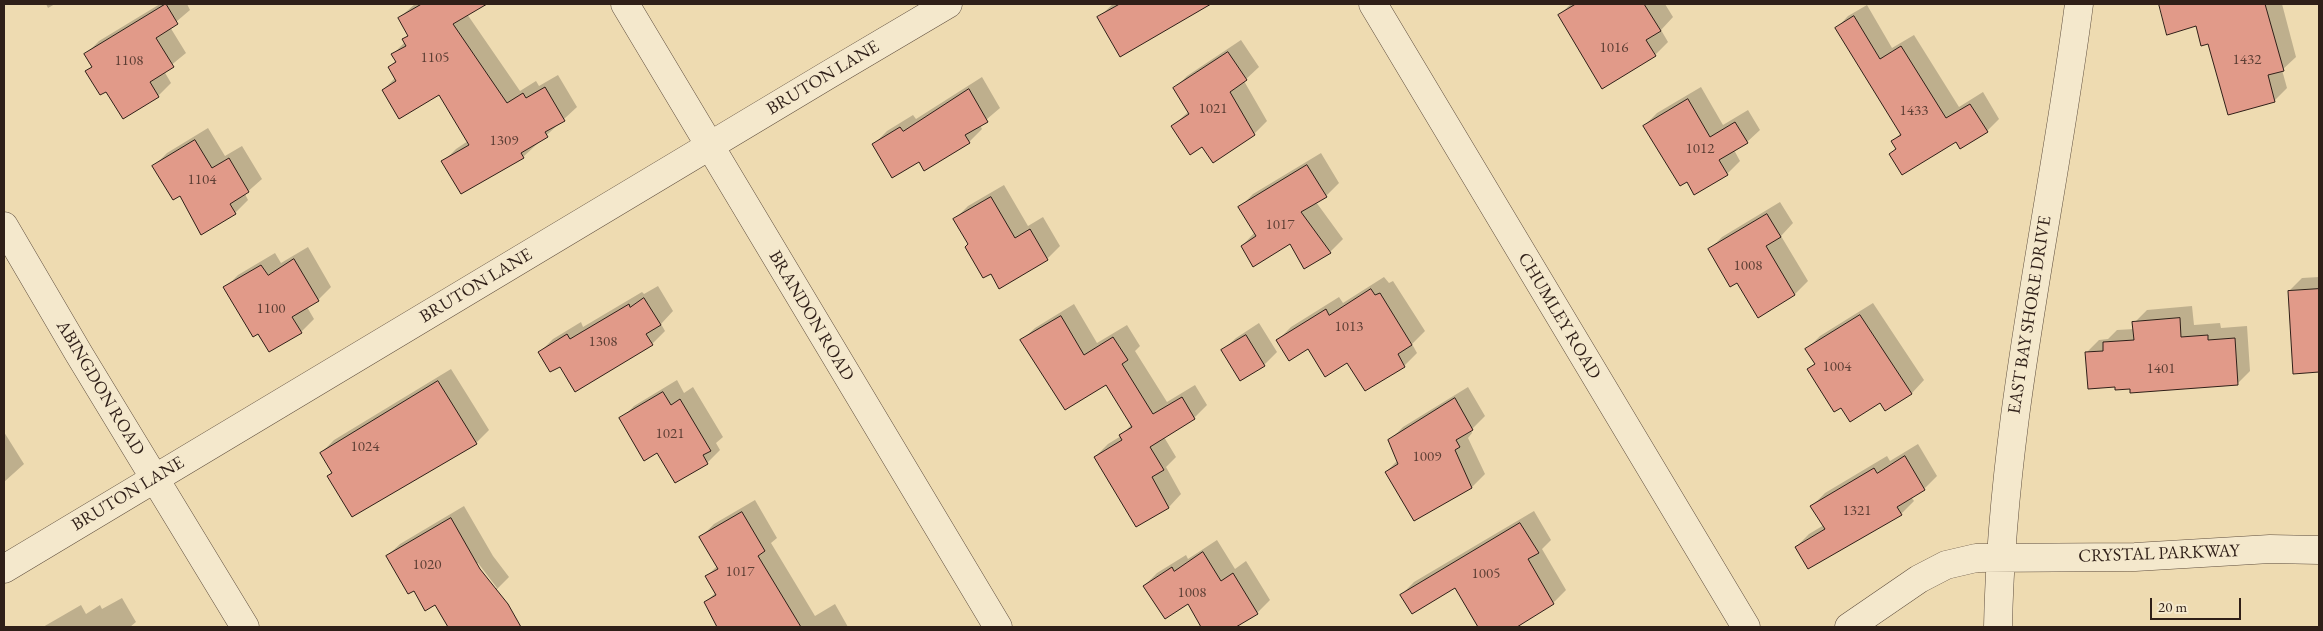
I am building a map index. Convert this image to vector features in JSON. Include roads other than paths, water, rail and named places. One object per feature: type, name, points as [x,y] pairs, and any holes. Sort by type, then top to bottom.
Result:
[{"type":"street","name":"BRANDON ROAD","points":[[625,4],[998,627]]},
{"type":"street","name":"BRUTON LANE","points":[[4,569],[709,145],[948,4]]},
{"type":"street","name":"CHUMLEY ROAD","points":[[1373,4],[1746,627]]},
{"type":"street","name":"EAST BAY SHORE DRIVE","points":[[1998,627],[2000,557],[2008,468],[2030,306],[2070,78],[2079,4]]},
{"type":"street","name":"ABINGDON ROAD","points":[[4,226],[154,479],[245,627]]},
{"type":"street","name":"CRYSTAL PARKWAY","points":[[1849,627],[1919,579],[1946,565],[1976,558],[2135,557],[2270,549],[2319,550]]}]
